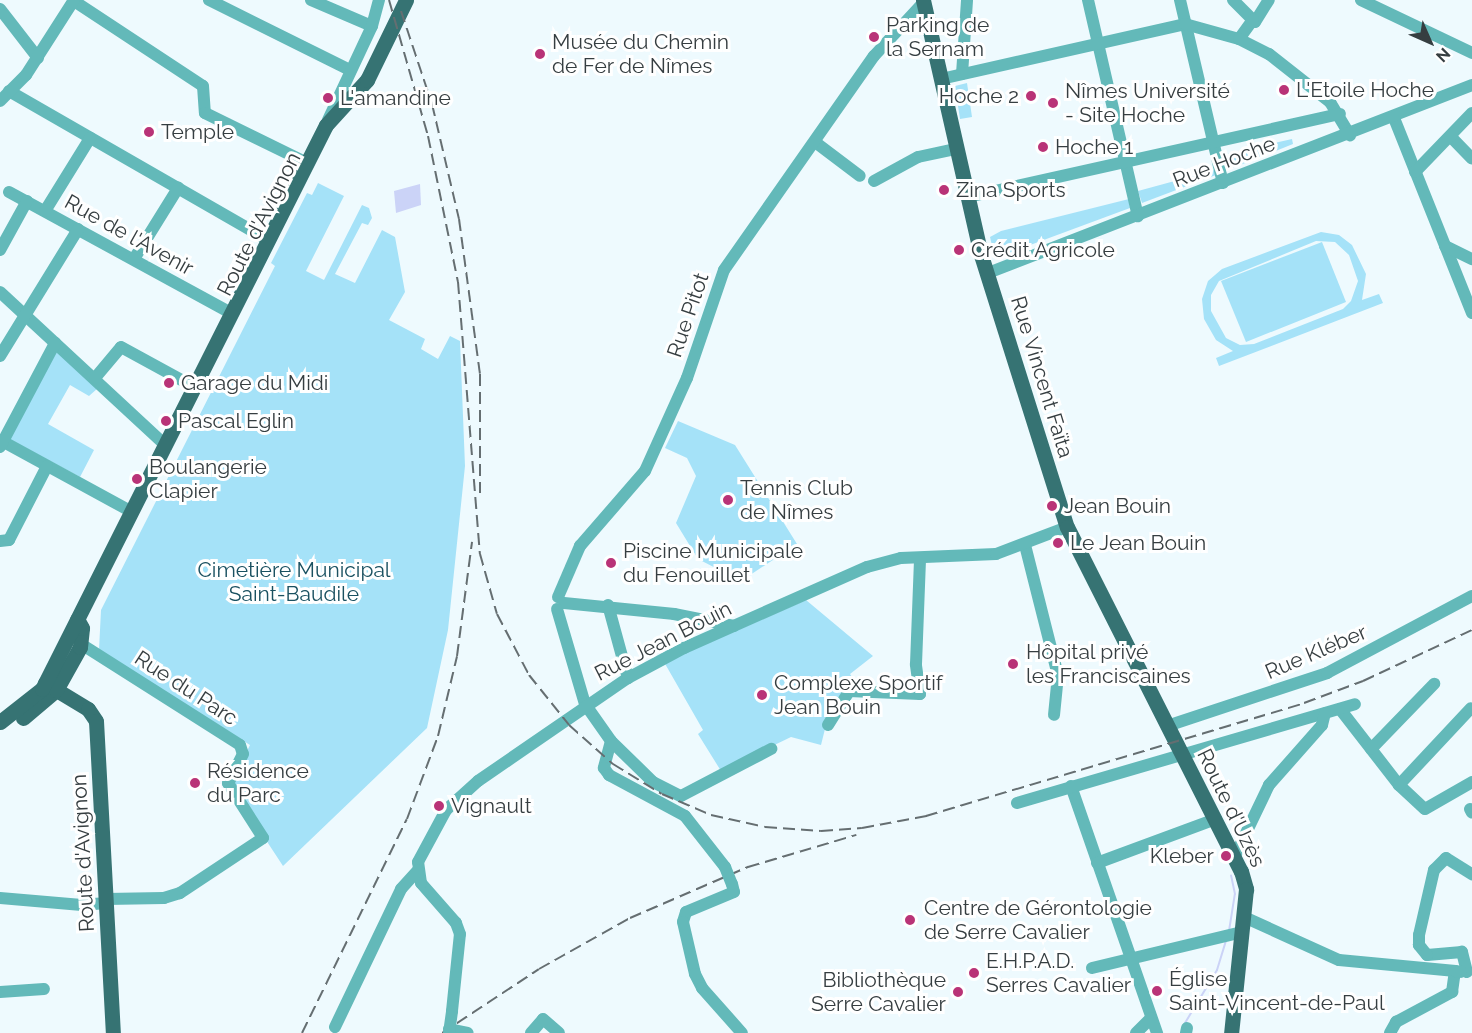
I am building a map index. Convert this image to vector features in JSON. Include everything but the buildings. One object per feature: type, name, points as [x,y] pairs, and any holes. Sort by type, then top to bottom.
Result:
[{"type":"main road","name":"Route d'Avignon","points":[[113,1033],[96,721],[88,709],[51,687],[76,619],[326,125],[367,80],[406,0]]},
{"type":"main road","name":"Rue Vincent Faïta","points":[[923,1],[988,273],[1067,527],[1180,750]]},
{"type":"main road","name":"Route d'Avignon","points":[[209,357],[223,341],[343,108]]},
{"type":"main road","points":[[0,733],[51,687],[81,644],[81,628],[76,619]]},
{"type":"main road","points":[[0,722],[51,687]]},
{"type":"main road","name":"Route d'Uzès","points":[[1180,750],[1235,855],[1246,888],[1231,1033]]},
{"type":"street","points":[[211,0],[350,70]]},
{"type":"street","points":[[311,0],[372,26]]},
{"type":"street","name":"Route d'Avignon","points":[[326,125],[372,26],[379,0]]},
{"type":"street","points":[[962,74],[967,0]]},
{"type":"street","points":[[1088,0],[1138,216]]},
{"type":"street","points":[[1180,0],[1223,183]]},
{"type":"street","points":[[1233,0],[1253,20]]},
{"type":"street","points":[[1239,39],[1269,0]]},
{"type":"street","points":[[1361,0],[1472,52]]},
{"type":"street","points":[[0,101],[38,58],[74,1],[204,86],[205,113],[307,163]]},
{"type":"street","name":"Rue Pitot","points":[[560,603],[580,546],[645,471],[687,378],[724,270],[874,56],[923,1]]},
{"type":"street","points":[[0,9],[38,58]]},
{"type":"street","points":[[941,79],[1097,41],[1185,24],[1239,39],[1302,77],[1340,114],[1350,135]]},
{"type":"street","name":"Rue Hoche","points":[[988,273],[1394,118],[1472,85]]},
{"type":"street","points":[[9,91],[268,240]]},
{"type":"street","points":[[1415,172],[1472,113]]},
{"type":"street","points":[[968,197],[1214,145],[1340,114]]},
{"type":"street","points":[[1394,118],[1472,313]]},
{"type":"street","points":[[1451,137],[1472,159]]},
{"type":"street","points":[[45,211],[90,138]]},
{"type":"street","points":[[815,142],[860,176]]},
{"type":"street","points":[[874,181],[918,157],[957,149]]},
{"type":"street","points":[[134,260],[178,188]]},
{"type":"street","name":"Rue de l'Avenir","points":[[9,192],[231,313]]},
{"type":"street","points":[[0,250],[27,201]]},
{"type":"street","points":[[0,356],[78,229]]},
{"type":"street","points":[[1445,246],[1472,259]]},
{"type":"street","points":[[0,292],[165,445]]},
{"type":"street","points":[[56,343],[1,443],[132,512]]},
{"type":"street","points":[[95,378],[121,347],[194,387]]},
{"type":"street","points":[[0,541],[9,540],[47,466]]},
{"type":"street","name":"Rue Jean Bouin","points":[[335,1027],[401,889],[418,870],[426,846],[456,799],[585,704],[628,678],[867,567],[901,558],[996,554],[1025,545],[1067,527]]},
{"type":"street","points":[[1025,545],[1058,675],[1054,715]]},
{"type":"street","points":[[828,725],[849,691],[920,694],[916,664],[920,559]]},
{"type":"street","name":"Rue Kléber","points":[[1167,726],[1327,673],[1472,596]]},
{"type":"street","points":[[734,627],[608,605],[560,603],[585,704],[611,741],[653,782],[681,796],[771,749]]},
{"type":"street","points":[[608,605],[628,678]]},
{"type":"street","name":"Rue du Parc","points":[[81,644],[240,745],[243,754],[228,783],[263,838],[180,893],[164,898],[106,901]]},
{"type":"street","points":[[1371,749],[1434,684]]},
{"type":"street","points":[[1017,803],[1180,750],[1354,704]]},
{"type":"street","points":[[1399,785],[1471,708]]},
{"type":"street","points":[[1340,709],[1399,785],[1425,810],[1472,782]]},
{"type":"street","points":[[1235,855],[1269,785],[1322,725],[1325,713]]},
{"type":"street","points":[[611,741],[604,768],[609,775],[685,816],[725,867],[734,892],[686,912],[683,922],[694,974],[702,988],[742,1033]]},
{"type":"street","points":[[1071,786],[1157,1033]]},
{"type":"street","points":[[1097,863],[1216,819]]},
{"type":"street","points":[[1390,1033],[1396,1022],[1452,992],[1464,972],[1462,952],[1427,955],[1419,945],[1419,935],[1434,870],[1446,858],[1472,874]]},
{"type":"street","points":[[418,870],[427,892],[456,923],[460,934],[452,1011],[457,1032]]},
{"type":"street","points":[[0,898],[106,901]]},
{"type":"street","points":[[1092,968],[1243,924],[1339,960],[1464,972]]},
{"type":"street","points":[[0,992],[44,989]]},
{"type":"street","points":[[1136,1033],[1151,1018]]},
{"type":"street","points":[[538,1030],[543,1019],[559,1033]]},
{"type":"green space","points":[[967,83],[972,117],[960,119],[955,86]]},
{"type":"green space","points":[[1292,139],[1293,144],[1225,171],[1223,155]]},
{"type":"green space","points":[[1215,170],[1216,175],[1142,203],[1138,191]]},
{"type":"green space","name":"Cimetière Municipal Saint-Baudile","points":[[318,183],[344,196],[306,271],[324,280],[362,205],[369,208],[372,218],[368,225],[362,223],[335,274],[355,283],[382,230],[395,237],[405,292],[389,320],[425,339],[421,349],[438,359],[450,336],[460,341],[465,466],[448,630],[427,728],[283,866],[230,785],[250,745],[99,650],[101,610],[275,266],[271,263],[307,193],[312,195]]},
{"type":"green space","points":[[1129,199],[1130,208],[995,258],[990,237],[1001,231]]},
{"type":"green space","points":[[1321,232],[1339,235],[1352,245],[1366,274],[1362,300],[1379,294],[1383,303],[1219,366],[1216,358],[1233,351],[1216,340],[1204,319],[1202,299],[1208,281],[1222,269]],"holes":[[[1316,241],[1335,242],[1349,255],[1358,281],[1351,301],[1343,309],[1254,344],[1240,345],[1226,338],[1211,311],[1211,295],[1219,281]]]},
{"type":"green space","points":[[1322,242],[1346,302],[1246,342],[1221,281]]},
{"type":"green space","points":[[57,351],[98,388],[89,396],[70,385],[48,424],[94,450],[80,477],[9,439]]},
{"type":"green space","name":"Tennis Club de Nîmes","points":[[678,421],[735,445],[797,544],[741,581],[698,559],[676,523],[696,476],[687,458],[665,448]]},
{"type":"green space","name":"Complexe Sportif Jean Bouin","points":[[806,600],[873,656],[850,674],[852,677],[828,717],[821,745],[791,737],[721,771],[698,734],[703,730],[664,662]]},
{"type":"shaded area","points":[[420,184],[421,205],[396,213],[394,191]]},
{"type":"waterway","points":[[1229,931],[1235,894],[1231,875]]},
{"type":"waterway","points":[[1185,1023],[1217,970],[1226,940]]},
{"type":"railway","points":[[389,0],[428,136],[458,282],[480,554],[497,614],[529,675],[569,725],[613,764],[662,794],[711,815],[765,827],[821,831],[862,828],[932,815]]},
{"type":"railway","points":[[401,11],[432,104],[459,219],[480,374],[480,493]]},
{"type":"railway","points":[[302,1033],[407,819],[438,736],[457,656],[472,542]]},
{"type":"railway","points":[[926,816],[1304,703],[1363,681],[1472,630]]},
{"type":"railway","points":[[442,1033],[539,969],[630,918],[748,867],[856,835]]},
{"type":"place","name":"Parking de la Sernam","points":[[874,37]]},
{"type":"place","name":"Musée du Chemin de Fer de Nîmes","points":[[540,54]]},
{"type":"place","name":"L'Etoile Hoche","points":[[1284,90]]},
{"type":"place","name":"Hoche 2","points":[[1031,96]]},
{"type":"place","name":"L'amandine","points":[[328,98]]},
{"type":"place","name":"Nîmes Université - Site Hoche","points":[[1053,103]]},
{"type":"place","name":"Temple","points":[[149,132]]},
{"type":"place","name":"Hoche 1","points":[[1043,147]]},
{"type":"place","name":"Zina Sports","points":[[944,190]]},
{"type":"place","name":"Crédit Agricole","points":[[959,250]]},
{"type":"place","name":"Garage du Midi","points":[[169,383]]},
{"type":"place","name":"Pascal Eglin","points":[[166,421]]},
{"type":"place","name":"Boulangerie Clapier","points":[[137,479]]},
{"type":"place","name":"Tennis Club de Nîmes","points":[[728,500]]},
{"type":"place","name":"Jean Bouin","points":[[1052,506]]},
{"type":"place","name":"Le Jean Bouin","points":[[1058,543]]},
{"type":"place","name":"Piscine Municipale du Fenouillet","points":[[611,563]]},
{"type":"place","name":"Hôpital privé les Franciscaines","points":[[1013,664]]},
{"type":"place","name":"Complexe Sportif Jean Bouin","points":[[762,695]]},
{"type":"place","name":"Résidence du Parc","points":[[195,783]]},
{"type":"place","name":"Vignault","points":[[439,806]]},
{"type":"place","name":"Kleber","points":[[1226,856]]},
{"type":"place","name":"Centre de Gérontologie de Serre Cavalier","points":[[910,920]]},
{"type":"place","name":"E.H.P.A.D. Serres Cavalier","points":[[974,973]]},
{"type":"place","name":"Église Saint-Vincent-de-Paul","points":[[1157,991]]},
{"type":"place","name":"Bibliothèque Serre Cavalier","points":[[958,992]]}]
